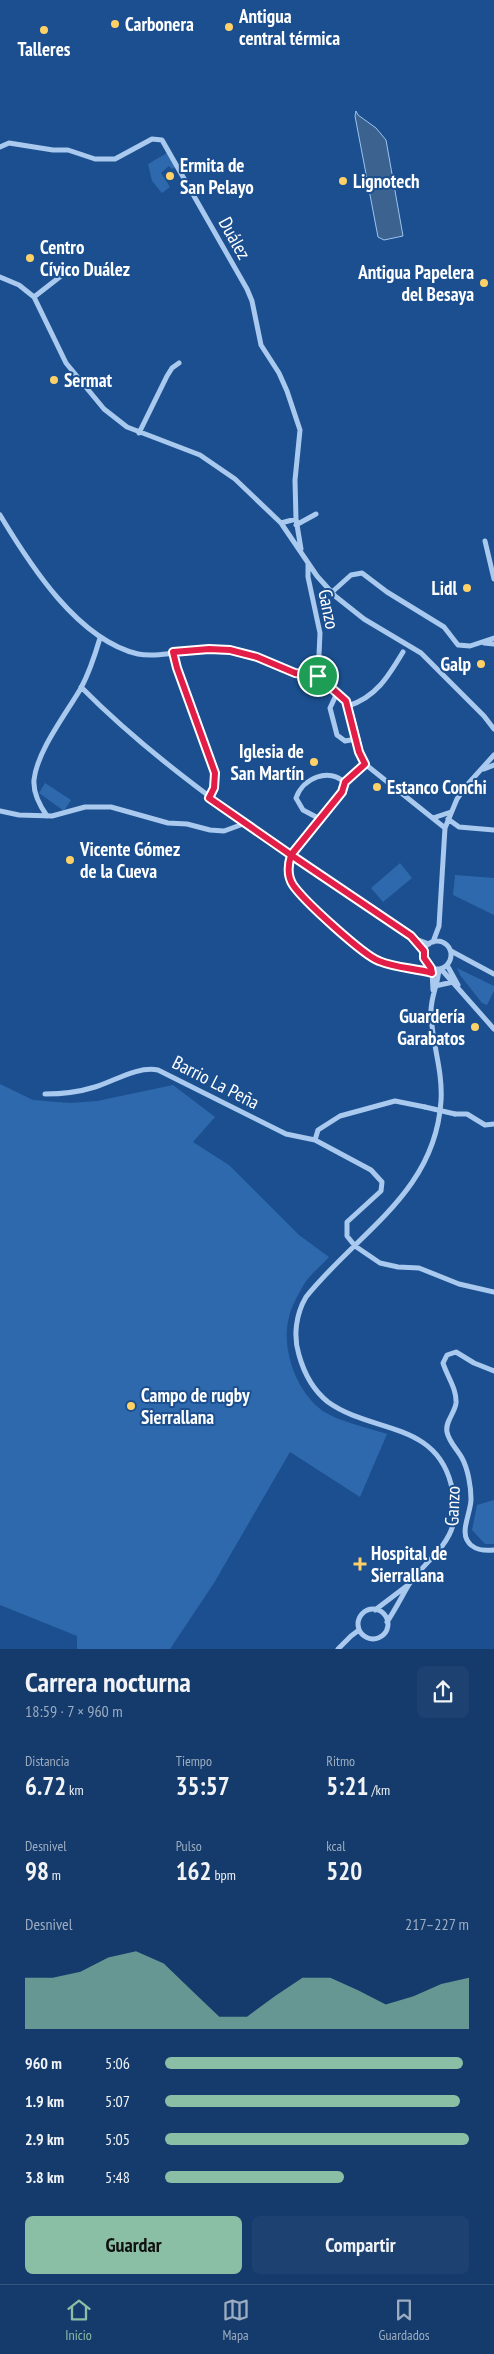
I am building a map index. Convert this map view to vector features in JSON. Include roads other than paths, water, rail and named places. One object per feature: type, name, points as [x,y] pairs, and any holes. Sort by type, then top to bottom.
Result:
[{"type":"street","name":"Duález","points":[[0,147],[9,143],[53,150],[68,150],[95,160],[115,159],[152,139],[162,140],[247,289],[252,301],[262,345],[279,373]]},
{"type":"street","points":[[34,297],[70,269]]},
{"type":"street","points":[[0,277],[18,285],[34,297],[66,363],[104,409],[120,424],[139,433],[167,376],[172,368],[179,363]]},
{"type":"street","name":"Ganzo","points":[[279,373],[300,430],[295,480],[296,522],[302,553]]},
{"type":"street","name":"Ganzo","points":[[139,433],[200,455],[235,479],[281,523],[331,593],[364,619],[421,653],[484,716],[494,729]]},
{"type":"street","points":[[281,523],[296,522],[316,514]]},
{"type":"street","points":[[0,516],[24,554],[59,598],[100,638],[140,655],[209,649],[230,650],[257,657],[295,673],[318,676],[346,701],[365,764],[445,828]]},
{"type":"street","points":[[485,540],[494,579]]},
{"type":"street","name":"Ganzo","points":[[308,562],[308,577],[320,633],[318,676]]},
{"type":"street","points":[[331,593],[351,575],[362,572],[387,592],[444,627],[458,645],[464,647],[484,643],[494,638]]},
{"type":"street","points":[[47,816],[36,796],[34,782],[36,771],[53,732],[81,687],[100,638]]},
{"type":"street","points":[[484,643],[494,644]]},
{"type":"street","points":[[173,652],[215,773],[214,788],[209,798]]},
{"type":"street","points":[[348,706],[366,699],[380,687],[403,652]]},
{"type":"street","points":[[81,687],[144,747],[209,798],[411,936],[431,943],[442,942]]},
{"type":"street","points":[[337,693],[330,708],[337,735],[345,741],[356,739]]},
{"type":"street","name":"Ganzo","points":[[484,716],[494,722]]},
{"type":"street","points":[[494,755],[467,785],[451,812],[445,828],[438,928],[442,942],[451,951],[494,974]]},
{"type":"street","points":[[365,764],[345,782],[342,792],[291,855],[288,868],[293,884],[317,910],[368,956],[398,967],[432,971],[447,966],[451,959],[451,951]]},
{"type":"street","points":[[483,769],[494,765]]},
{"type":"street","points":[[320,819],[300,808],[296,798],[300,789],[311,779],[325,775],[335,775],[345,782]]},
{"type":"street","points":[[0,811],[19,815],[47,816],[98,806],[120,808],[168,823],[188,824],[210,830],[224,831],[246,823]]},
{"type":"street","points":[[434,818],[451,812]]},
{"type":"street","points":[[448,819],[459,827],[494,830]]},
{"type":"street","points":[[424,951],[431,943],[438,928]]},
{"type":"street","points":[[387,1622],[383,1614],[375,1610],[368,1610],[361,1616],[358,1623],[364,1636],[375,1638],[385,1632],[387,1622],[409,1585],[442,1546],[453,1526],[456,1501],[449,1476],[438,1455],[421,1440],[342,1410],[328,1402],[313,1388],[303,1369],[297,1349],[296,1330],[301,1306],[314,1287],[394,1208],[412,1186],[422,1168],[433,1138],[441,1101],[439,1063],[431,1014],[433,993],[432,971],[425,962],[424,951],[411,936]]},
{"type":"street","points":[[451,959],[464,958]]},
{"type":"street","points":[[447,966],[462,992]]},
{"type":"street","points":[[440,969],[494,1029]]},
{"type":"street","points":[[433,993],[440,969]]},
{"type":"street","points":[[435,986],[452,982]]},
{"type":"street","name":"Barrio La Peña","points":[[45,1094],[64,1093],[95,1087],[151,1068],[174,1077],[286,1134],[315,1140],[371,1170],[382,1182],[381,1191],[347,1222],[347,1236],[355,1246]]},
{"type":"street","points":[[315,1140],[318,1130],[340,1116],[395,1101],[455,1114],[467,1114],[485,1125],[494,1124]]},
{"type":"street","points":[[355,1246],[380,1263],[398,1267],[419,1268],[459,1284],[494,1292]]},
{"type":"street","name":"Ganzo","points":[[494,1371],[474,1363],[456,1352],[447,1355],[443,1363],[456,1399],[456,1404],[446,1430],[463,1460],[469,1482],[471,1500],[465,1534],[467,1542],[473,1547],[494,1550]]},
{"type":"street","points":[[375,1610],[409,1585]]},
{"type":"street","points":[[338,1649],[350,1636],[360,1630]]},
{"type":"place","name":"Carbonera","points":[[115,24]]},
{"type":"place","name":"Antigua central térmica","points":[[229,27]]},
{"type":"place","name":"Talleres","points":[[44,30]]},
{"type":"place","name":"Ermita de San Pelayo","points":[[170,176]]},
{"type":"place","name":"Lignotech","points":[[343,181]]},
{"type":"place","name":"Centro Cívico Duález","points":[[30,258]]},
{"type":"place","name":"Antigua Papelera del Besaya","points":[[484,283]]},
{"type":"place","name":"Sermat","points":[[54,380]]},
{"type":"place","name":"Lidl","points":[[467,588]]},
{"type":"place","name":"Galp","points":[[481,664]]},
{"type":"place","name":"Iglesia de San Martín","points":[[314,762]]},
{"type":"place","name":"Estanco Conchi","points":[[377,787]]},
{"type":"place","name":"Vicente Gómez de la Cueva","points":[[70,860]]},
{"type":"place","name":"Guardería Garabatos","points":[[475,1027]]},
{"type":"place","name":"Campo de rugby Sierrallana","points":[[131,1406]]},
{"type":"place","name":"Hospital de Sierrallana","points":[[360,1564]]}]
